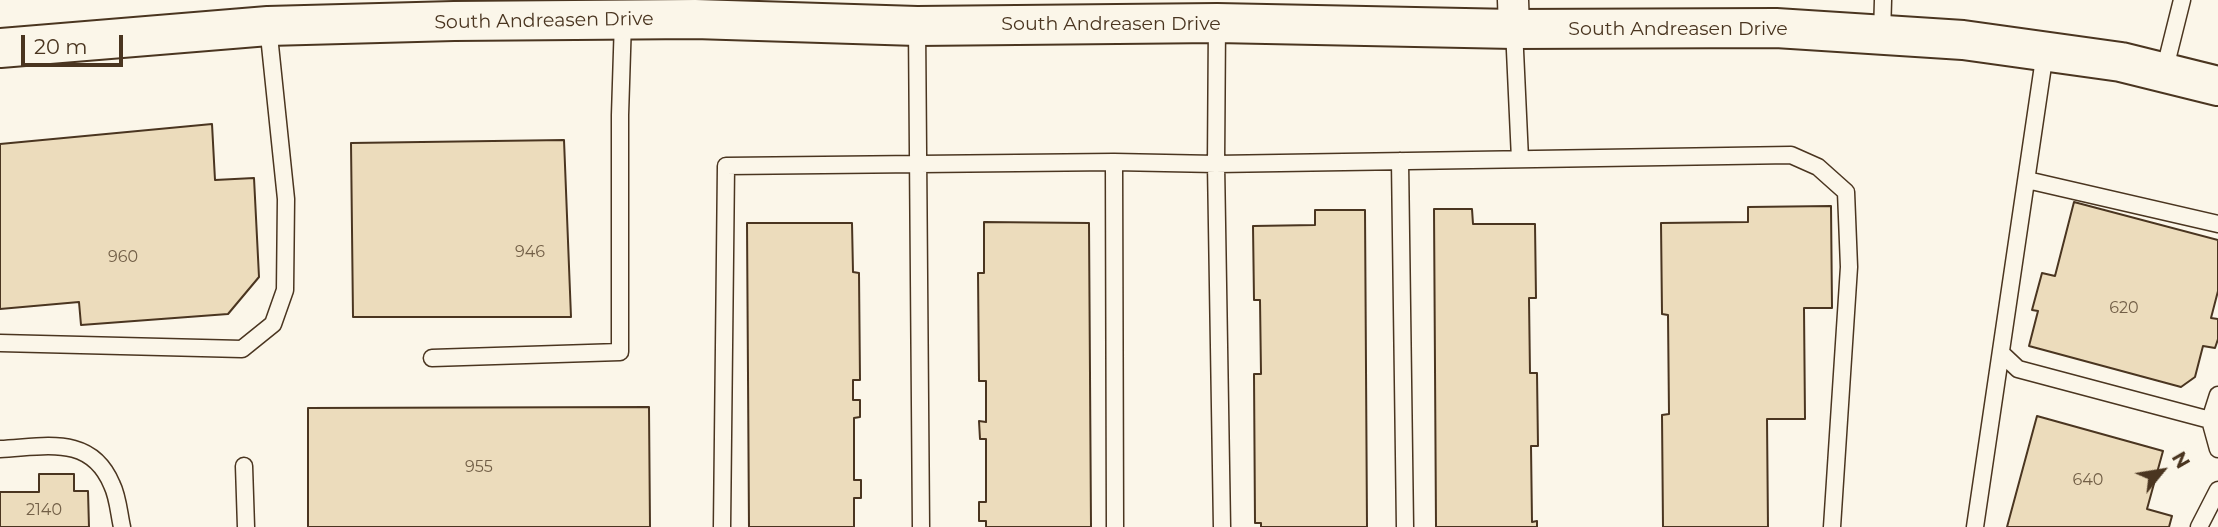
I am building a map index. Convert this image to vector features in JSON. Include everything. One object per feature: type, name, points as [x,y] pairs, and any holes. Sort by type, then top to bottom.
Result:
[{"type":"street","name":"South Andreasen Drive","points":[[0,48],[339,18],[695,19],[917,26],[1217,23],[1513,15],[1776,28],[1883,17],[1963,40],[2122,62],[2218,86]]},
{"type":"lane","points":[[2164,72],[2182,0]]},
{"type":"lane","points":[[1513,15],[1520,159]]},
{"type":"lane","points":[[432,358],[620,352],[620,115],[624,20]]},
{"type":"lane","points":[[1217,23],[1216,164],[1222,527]]},
{"type":"lane","points":[[0,343],[242,349],[273,324],[285,290],[286,199],[268,26]]},
{"type":"lane","points":[[917,26],[920,527]]},
{"type":"lane","points":[[1975,527],[2045,52]]},
{"type":"lane","points":[[722,527],[726,166],[1114,162],[1216,164],[1791,155],[1818,167],[1846,192],[1849,267],[1832,527]]},
{"type":"lane","points":[[1401,161],[1405,527]]},
{"type":"lane","points":[[1114,162],[1115,527]]},
{"type":"lane","points":[[2026,180],[2218,224]]},
{"type":"lane","points":[[2001,354],[2018,369],[2210,420]]},
{"type":"lane","points":[[2218,395],[2210,420],[2218,449]]},
{"type":"lane","points":[[0,449],[69,446],[88,453],[101,465],[113,485],[122,527]]},
{"type":"lane","points":[[244,466],[246,527]]},
{"type":"lane","points":[[2199,527],[2218,490]]},
{"type":"building","points":[[212,124],[215,180],[254,178],[259,277],[228,314],[81,325],[79,302],[0,309],[0,144]]},
{"type":"building","points":[[564,140],[571,317],[353,317],[351,143]]},
{"type":"building","points":[[2074,202],[2218,240],[2218,291],[2211,318],[2218,319],[2218,339],[2215,348],[2203,346],[2195,377],[2181,387],[2029,346],[2038,311],[2032,310],[2042,273],[2055,276]]},
{"type":"building","points":[[1831,206],[1832,308],[1804,308],[1805,419],[1767,419],[1768,527],[1663,527],[1662,415],[1669,414],[1668,315],[1662,314],[1661,223],[1748,222],[1748,207]]},
{"type":"building","points":[[1434,209],[1472,209],[1473,224],[1535,224],[1536,298],[1529,298],[1530,373],[1537,373],[1538,446],[1531,446],[1532,522],[1537,521],[1537,527],[1436,527]]},
{"type":"building","points":[[1315,210],[1365,210],[1367,527],[1261,527],[1261,523],[1255,523],[1254,374],[1261,374],[1260,300],[1254,300],[1253,226],[1315,225]]},
{"type":"building","points":[[984,222],[1089,223],[1091,527],[986,527],[986,521],[979,521],[979,502],[986,502],[986,439],[980,439],[979,421],[986,422],[986,381],[979,381],[978,273],[984,273]]},
{"type":"building","points":[[747,223],[852,223],[853,272],[859,273],[860,380],[853,380],[853,400],[860,400],[860,417],[854,418],[854,480],[861,480],[861,498],[854,498],[854,527],[749,527]]},
{"type":"building","points":[[649,407],[650,527],[308,527],[308,408]]},
{"type":"building","points":[[2037,416],[2163,451],[2147,509],[2172,516],[2169,527],[2007,527]]},
{"type":"building","points":[[39,474],[74,474],[74,491],[88,491],[89,527],[0,527],[0,492],[39,492]]}]
